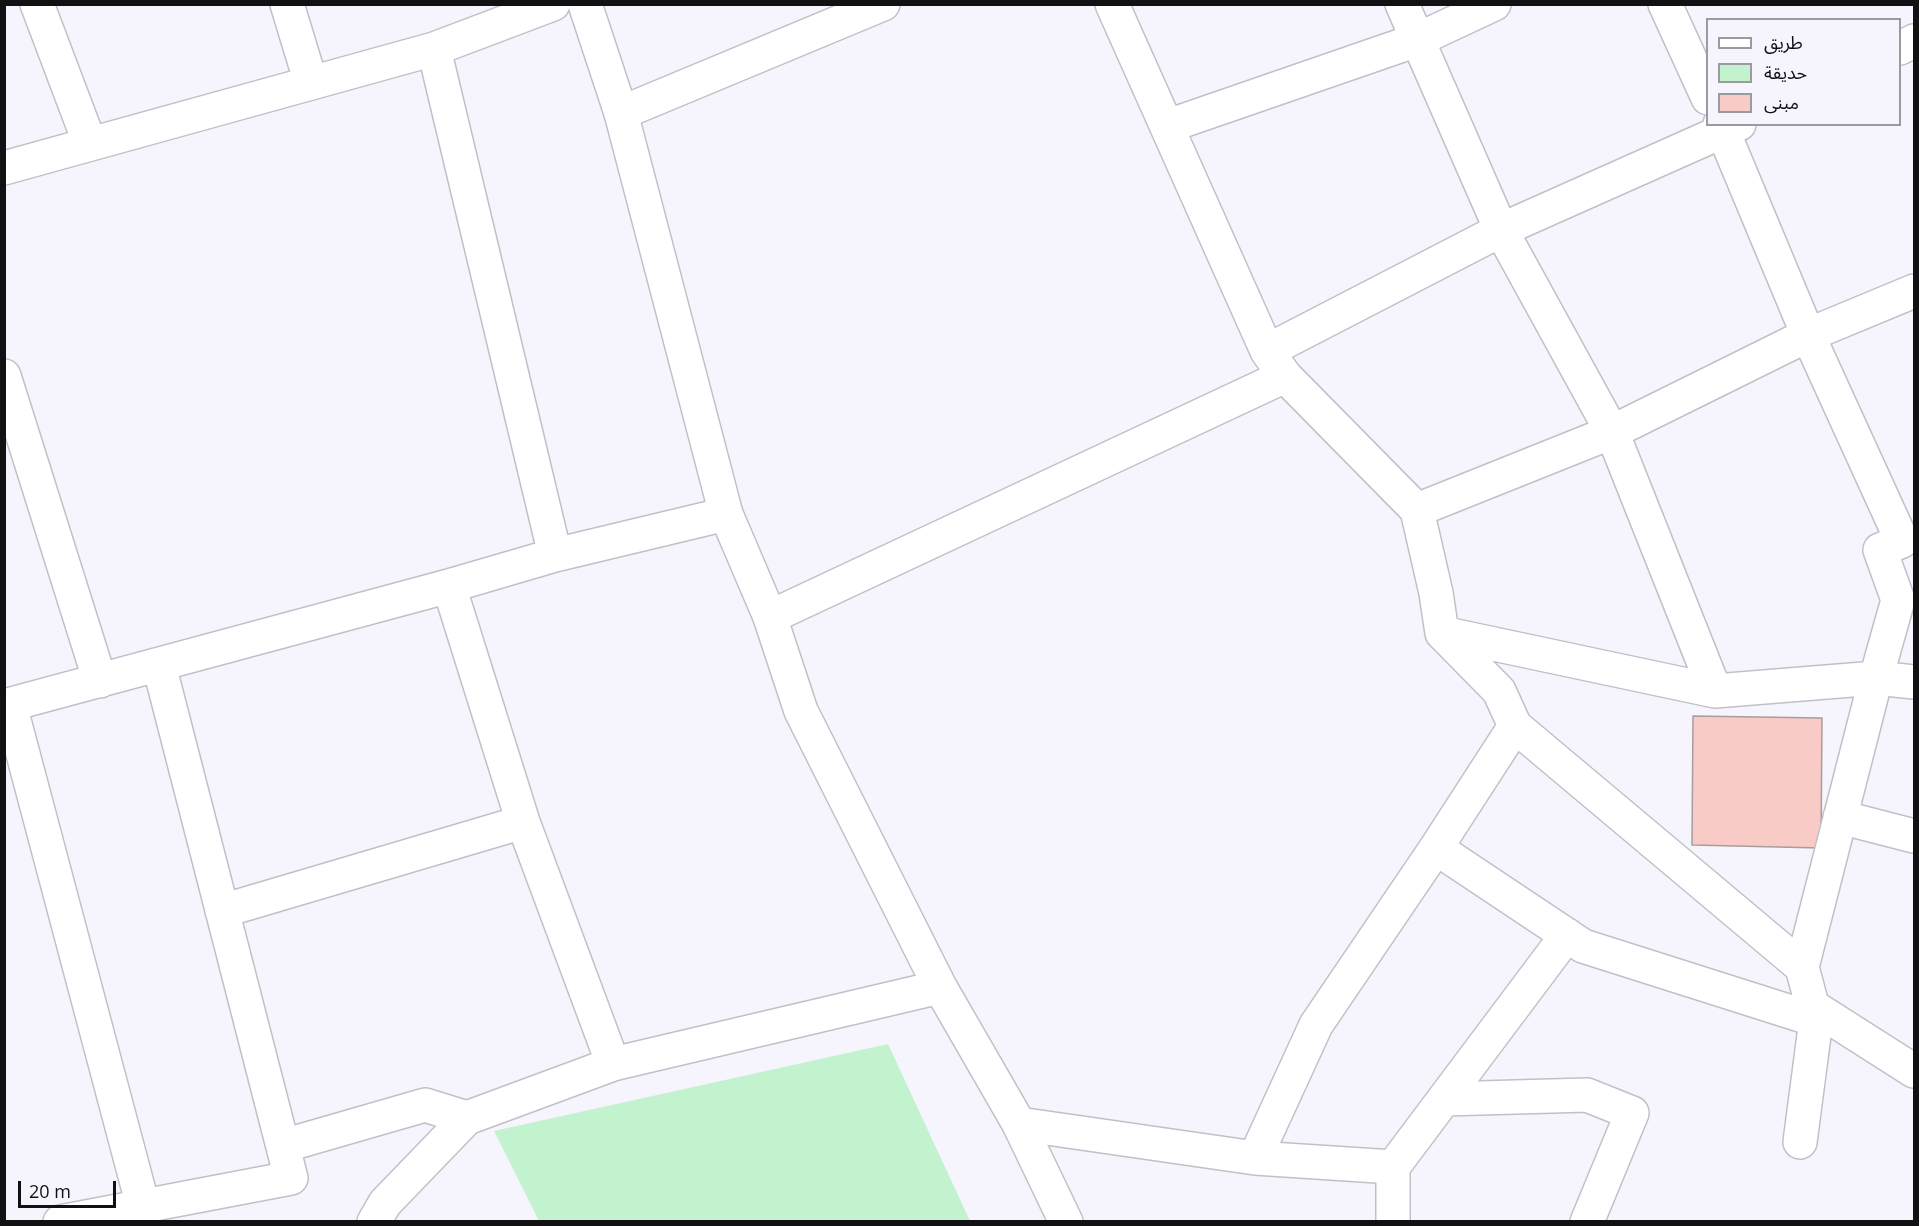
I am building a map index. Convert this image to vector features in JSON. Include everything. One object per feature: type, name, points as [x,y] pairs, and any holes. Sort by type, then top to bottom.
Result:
[{"type":"street","points":[[37,4],[90,144]]},
{"type":"street","points":[[287,4],[311,83]]},
{"type":"street","points":[[4,168],[434,49],[553,4]]},
{"type":"street","points":[[585,4],[621,112],[726,514],[770,617],[801,711],[940,987],[1019,1124],[1066,1221]]},
{"type":"street","points":[[621,112],[883,4]]},
{"type":"street","points":[[1112,4],[1276,364],[1417,510],[1436,593],[1442,633],[1499,691],[1515,726],[1802,967]]},
{"type":"street","points":[[1402,4],[1501,230],[1612,432],[1715,691]]},
{"type":"street","points":[[1168,126],[1417,40],[1494,4]]},
{"type":"street","points":[[1665,4],[1706,96]]},
{"type":"street","points":[[434,49],[555,555]]},
{"type":"street","points":[[770,617],[1276,364],[1501,230],[1727,127],[1808,334],[1908,538],[1880,550],[1898,600],[1802,967],[1814,1012],[1800,1142]]},
{"type":"street","points":[[1417,510],[1612,432],[1808,334],[1914,291]]},
{"type":"street","points":[[4,376],[100,681]]},
{"type":"street","points":[[143,1206],[7,706],[555,555],[726,514]]},
{"type":"street","points":[[449,586],[523,822],[613,1064]]},
{"type":"street","points":[[1442,633],[1715,691],[1876,678],[1914,682]]},
{"type":"street","points":[[60,1221],[291,1178],[159,665]]},
{"type":"street","points":[[1255,1158],[1316,1025],[1436,848],[1515,726]]},
{"type":"street","points":[[1840,817],[1914,836]]},
{"type":"street","points":[[222,911],[523,822]]},
{"type":"street","points":[[1436,848],[1583,946],[1814,1012],[1914,1071]]},
{"type":"street","points":[[1393,1221],[1393,1167],[1567,935]]},
{"type":"street","points":[[374,1221],[384,1203],[467,1118],[613,1064],[940,987]]},
{"type":"street","points":[[1444,1099],[1587,1095],[1632,1113],[1587,1221]]},
{"type":"street","points":[[283,1146],[425,1105],[467,1118]]},
{"type":"street","points":[[1019,1124],[1255,1158],[1393,1167]]},
{"type":"green space","points":[[888,1044],[970,1221],[539,1221],[494,1131]]},
{"type":"building","points":[[1693,716],[1822,718],[1821,848],[1692,845]]}]
